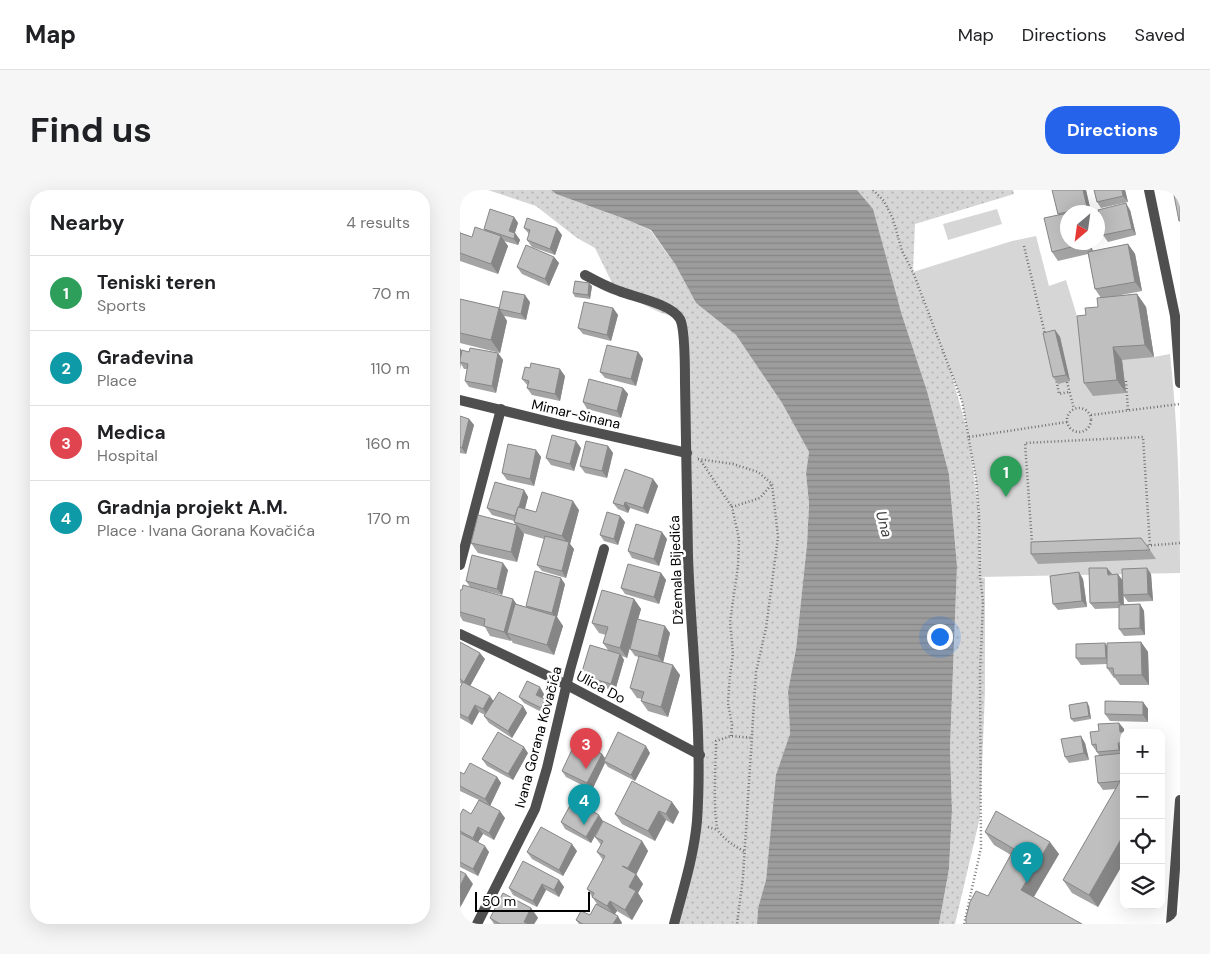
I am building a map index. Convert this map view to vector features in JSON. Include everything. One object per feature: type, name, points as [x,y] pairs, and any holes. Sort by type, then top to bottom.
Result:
[{"type":"street","points":[[1149,190],[1175,316],[1180,383]]},
{"type":"street","name":"Džemala Bijedića","points":[[585,275],[619,292],[664,306],[675,312],[680,319],[685,368],[689,567],[700,755],[697,824],[688,872],[674,924]]},
{"type":"street","name":"Mimar-Sinana","points":[[460,400],[687,453]]},
{"type":"street","points":[[460,565],[501,409]]},
{"type":"street","name":"Ivana Gorana Kovačića","points":[[477,924],[535,809],[604,549]]},
{"type":"street","name":"Ulica Do","points":[[460,634],[567,685],[700,755]]},
{"type":"street","points":[[1171,924],[1178,859],[1180,800]]},
{"type":"path","points":[[873,190],[884,201],[893,219],[902,251],[913,272],[962,401],[969,437],[979,515],[980,577],[983,602],[980,671],[981,848],[964,924]]},
{"type":"path","points":[[1024,246],[1046,338]]},
{"type":"path","points":[[1055,376],[1059,394],[1069,392]]},
{"type":"path","points":[[1126,381],[1128,411]]},
{"type":"path","points":[[1067,382],[1074,409]]},
{"type":"path","points":[[1091,416],[1180,404]]},
{"type":"path","points":[[1082,408],[1089,412],[1091,416],[1091,423],[1083,432],[1075,431],[1069,426],[1068,415],[1074,409],[1082,408]]},
{"type":"path","points":[[969,437],[1068,422]]},
{"type":"path","points":[[1083,432],[1084,440]]},
{"type":"path","points":[[1033,550],[1025,444],[1143,437],[1150,546]]},
{"type":"path","points":[[687,453],[701,461],[733,464],[758,472],[772,484],[778,537],[766,628],[756,672],[743,877],[737,924]]},
{"type":"path","points":[[701,461],[732,507],[739,539],[738,566],[730,622],[733,654],[728,703],[732,725],[731,736]]},
{"type":"path","points":[[732,507],[760,498],[772,484]]},
{"type":"path","points":[[1140,546],[1180,543]]},
{"type":"path","points":[[744,851],[729,843],[718,830],[715,817],[716,741],[731,736],[753,738]]},
{"type":"shaded area","points":[[488,190],[551,190],[556,194],[650,230],[675,264],[696,303],[736,335],[782,403],[809,452],[806,473],[809,504],[807,544],[796,649],[788,691],[790,734],[777,775],[766,880],[758,908],[757,924],[674,924],[697,824],[680,319],[659,312],[616,291],[595,248],[577,238],[536,206]]},
{"type":"shaded area","points":[[857,190],[1013,190],[1014,194],[915,224],[913,272],[949,365],[969,437],[979,515],[980,577],[985,578],[985,692],[980,817],[955,924],[939,924],[949,869],[952,810],[950,748],[957,566],[949,474],[927,391]]},
{"type":"shaded area","points":[[997,209],[1002,224],[948,240],[943,224]]},
{"type":"shaded area","points":[[1036,236],[1049,286],[1066,280],[1077,316],[1124,308],[1146,307],[1154,357],[1170,354],[1178,464],[1180,573],[980,577],[979,515],[976,479],[962,401],[913,272],[1012,241]]},
{"type":"water","name":"Una","points":[[551,190],[857,190],[873,209],[901,312],[927,391],[949,474],[957,566],[950,748],[952,810],[949,869],[939,924],[757,924],[758,908],[766,880],[776,775],[790,734],[788,691],[796,649],[807,544],[809,504],[806,473],[809,452],[782,403],[736,335],[696,303],[675,264],[651,230],[556,194]]},
{"type":"building","points":[[1052,190],[1083,190],[1087,205],[1060,205],[1060,214],[1058,214]]},
{"type":"building","points":[[1094,190],[1122,190],[1123,196],[1097,202]]},
{"type":"building","points":[[1173,190],[1180,190],[1180,221],[1179,221]]},
{"type":"building","points":[[1126,203],[1132,229],[1105,235],[1105,208]]},
{"type":"building","points":[[490,209],[514,217],[509,231],[515,233],[514,239],[484,229]]},
{"type":"building","points":[[1060,215],[1060,250],[1052,252],[1044,218]]},
{"type":"building","points":[[527,218],[557,228],[550,249],[527,240],[530,230],[524,228]]},
{"type":"building","points":[[475,227],[501,236],[491,264],[460,253],[460,233],[472,237]]},
{"type":"building","points":[[1128,244],[1135,282],[1095,289],[1088,252]]},
{"type":"building","points":[[526,245],[554,257],[545,279],[517,267]]},
{"type":"building","points":[[575,281],[589,283],[588,295],[573,293]]},
{"type":"building","points":[[503,291],[525,295],[521,314],[499,309]]},
{"type":"building","points":[[1137,294],[1145,345],[1113,347],[1117,380],[1084,383],[1077,316],[1086,315],[1085,308],[1098,307],[1097,298]]},
{"type":"building","points":[[460,299],[499,308],[491,340],[460,333]]},
{"type":"building","points":[[584,302],[613,308],[607,335],[578,328]]},
{"type":"building","points":[[1055,330],[1066,375],[1053,377],[1043,333]]},
{"type":"building","points":[[607,345],[638,352],[631,379],[600,372]]},
{"type":"building","points":[[470,348],[498,353],[492,386],[465,381],[468,364],[460,362],[460,360],[462,350],[469,352]]},
{"type":"building","points":[[531,363],[560,369],[555,394],[527,388],[529,381],[522,379],[525,367],[530,368]]},
{"type":"building","points":[[589,379],[623,388],[617,411],[583,402]]},
{"type":"building","points":[[460,416],[469,419],[462,448],[460,447]]},
{"type":"building","points":[[552,435],[576,441],[570,464],[546,458]]},
{"type":"building","points":[[586,441],[608,446],[602,471],[580,466]]},
{"type":"building","points":[[508,444],[536,450],[530,479],[502,473]]},
{"type":"building","points":[[625,469],[653,479],[643,508],[625,502],[624,506],[613,503]]},
{"type":"building","points":[[495,482],[524,490],[515,516],[487,508]]},
{"type":"building","points":[[542,492],[573,501],[562,536],[514,522],[518,507],[536,512]]},
{"type":"building","points":[[607,512],[620,516],[614,539],[600,535]]},
{"type":"building","points":[[478,515],[517,525],[511,552],[471,543]]},
{"type":"building","points":[[636,524],[662,532],[654,559],[628,551]]},
{"type":"building","points":[[545,536],[569,542],[562,571],[537,565]]},
{"type":"building","points":[[1141,538],[1150,550],[1031,554],[1031,542]]},
{"type":"building","points":[[472,555],[503,563],[497,589],[466,581]]},
{"type":"building","points":[[628,564],[661,573],[654,597],[621,588]]},
{"type":"building","points":[[1089,568],[1107,568],[1108,575],[1118,574],[1119,602],[1090,603]]},
{"type":"building","points":[[1147,568],[1148,594],[1123,595],[1122,569]]},
{"type":"building","points":[[535,571],[561,578],[552,613],[526,606]]},
{"type":"building","points":[[1079,572],[1082,601],[1053,604],[1050,576]]},
{"type":"building","points":[[463,585],[513,599],[504,632],[484,626],[485,619],[460,612],[460,590],[462,590]]},
{"type":"building","points":[[602,590],[634,599],[620,648],[603,643],[608,627],[592,623]]},
{"type":"building","points":[[515,604],[556,616],[547,645],[507,633]]},
{"type":"building","points":[[1140,604],[1140,628],[1119,629],[1119,605]]},
{"type":"building","points":[[637,619],[665,626],[658,656],[630,649]]},
{"type":"building","points":[[460,642],[480,653],[464,682],[460,679]]},
{"type":"building","points":[[1141,642],[1142,675],[1114,675],[1113,668],[1107,668],[1107,643]]},
{"type":"building","points":[[1105,643],[1106,658],[1076,658],[1076,644]]},
{"type":"building","points":[[590,645],[620,654],[611,684],[581,675]]},
{"type":"building","points":[[639,656],[673,665],[661,707],[641,701],[644,692],[630,688]]},
{"type":"building","points":[[527,681],[540,687],[536,695],[545,699],[541,708],[519,697]]},
{"type":"building","points":[[463,682],[490,696],[483,709],[475,705],[468,718],[460,714],[460,687]]},
{"type":"building","points":[[499,692],[523,706],[508,731],[484,716]]},
{"type":"building","points":[[1105,701],[1143,702],[1143,715],[1105,714]]},
{"type":"building","points":[[1087,702],[1089,716],[1071,719],[1069,705]]},
{"type":"building","points":[[1119,723],[1119,750],[1097,752],[1096,744],[1092,745],[1090,732],[1099,731],[1098,724]]},
{"type":"building","points":[[498,732],[524,747],[508,774],[482,759]]},
{"type":"building","points":[[618,732],[646,746],[631,775],[604,761]]},
{"type":"building","points":[[1081,736],[1084,753],[1065,757],[1061,739]]},
{"type":"building","points":[[576,741],[602,754],[587,783],[562,771]]},
{"type":"building","points":[[1120,753],[1120,781],[1098,783],[1095,756]]},
{"type":"building","points":[[470,763],[497,777],[485,799],[460,786],[460,772],[464,774]]},
{"type":"building","points":[[632,781],[672,802],[666,814],[659,811],[648,831],[615,814]]},
{"type":"building","points":[[1120,781],[1120,841],[1089,895],[1063,880]]},
{"type":"building","points":[[479,800],[500,811],[489,833],[478,827],[473,838],[460,831],[460,815],[463,809],[471,814]]},
{"type":"building","points":[[573,800],[599,815],[586,837],[561,822]]},
{"type":"building","points":[[996,811],[1050,842],[1021,890],[1082,924],[966,924],[970,902],[976,891],[988,896],[1014,849],[985,832]]},
{"type":"building","points":[[603,821],[642,841],[628,868],[622,866],[636,874],[629,887],[636,891],[625,910],[610,901],[607,906],[592,897],[594,893],[587,889],[605,856],[597,852],[603,841],[595,837]]},
{"type":"building","points":[[541,827],[572,844],[559,870],[527,852]]},
{"type":"building","points":[[460,833],[485,846],[473,869],[460,862]]},
{"type":"building","points":[[523,861],[559,880],[554,890],[542,884],[533,901],[509,888]]},
{"type":"building","points":[[460,871],[466,874],[460,886]]},
{"type":"building","points":[[503,893],[531,908],[524,922],[528,924],[500,924],[490,918]]},
{"type":"building","points":[[596,904],[618,916],[613,924],[583,924],[576,920],[581,911],[590,915]]},
{"type":"place","name":"Teniski teren","points":[[1006,497]]},
{"type":"place","name":"Medica","points":[[586,769]]},
{"type":"place","name":"Gradnja projekt A.M.","points":[[584,825]]},
{"type":"place","name":"Građevina","points":[[1027,883]]}]
